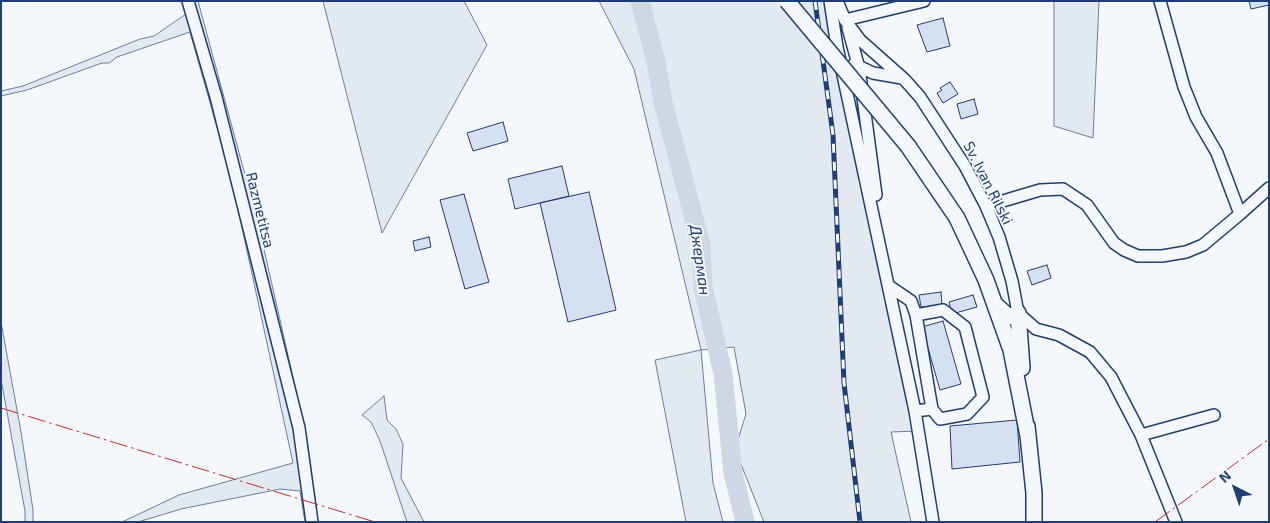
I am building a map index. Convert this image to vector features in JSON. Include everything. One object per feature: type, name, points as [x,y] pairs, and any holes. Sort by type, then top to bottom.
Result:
[{"type":"main road","points":[[787,1],[908,146],[957,218],[996,305],[1010,350],[1028,436]]},
{"type":"main road","points":[[996,305],[1008,317],[1018,313],[1034,493],[1034,522]]},
{"type":"street","name":"Razmetitsa","points":[[188,1],[216,97],[299,428],[312,522]]},
{"type":"street","points":[[830,1],[837,46],[915,411],[933,522]]},
{"type":"street","name":"Sv. Ivan Rilski","points":[[837,1],[845,20],[874,54],[904,79],[920,96],[948,138],[986,206],[1006,258],[1018,313]]},
{"type":"street","points":[[885,265],[859,68],[845,20],[924,1]]},
{"type":"street","points":[[1160,1],[1184,87],[1196,116],[1217,152],[1240,214]]},
{"type":"street","points":[[837,46],[859,68],[904,79]]},
{"type":"street","points":[[986,206],[1040,190],[1063,189],[1087,205],[1114,243],[1124,250],[1146,256],[1170,255],[1203,245],[1269,188]]},
{"type":"street","points":[[889,286],[911,301],[916,315],[932,409],[940,419],[967,414],[984,397],[965,327],[942,310],[916,315]]},
{"type":"street","points":[[1018,313],[1036,329],[1076,343],[1090,352],[1101,363],[1141,435],[1176,522]]},
{"type":"street","points":[[915,411],[932,409]]},
{"type":"street","points":[[1141,435],[1214,415]]},
{"type":"shaded area","points":[[183,1],[198,1],[258,223],[307,439],[318,522],[305,522],[300,491],[280,489],[181,509],[138,522],[122,522],[179,495],[293,463],[231,177],[190,32],[117,57],[109,63],[102,63],[27,90],[1,96],[1,91],[23,86],[140,39],[154,36],[186,14]]},
{"type":"shaded area","points":[[323,1],[464,1],[487,45],[382,233]]},
{"type":"shaded area","points":[[599,1],[830,1],[918,431],[891,432],[911,522],[764,522],[735,449],[746,414],[734,347],[701,350],[634,69]]},
{"type":"shaded area","points":[[1054,1],[1099,1],[1093,138],[1054,126]]},
{"type":"shaded area","points":[[1,322],[21,432],[33,510],[33,522],[25,522],[25,511],[1,379]]},
{"type":"shaded area","points":[[701,350],[713,483],[723,522],[686,522],[655,360]]},
{"type":"shaded area","points":[[384,396],[387,420],[396,429],[403,444],[401,478],[424,522],[407,522],[380,441],[371,422],[362,415]]},
{"type":"building","points":[[1249,1],[1269,1],[1269,5],[1251,9]]},
{"type":"building","points":[[943,18],[950,46],[927,52],[917,25]]},
{"type":"building","points":[[950,82],[958,94],[943,103],[937,93],[942,90],[940,88]]},
{"type":"building","points":[[974,99],[978,114],[961,119],[957,104]]},
{"type":"building","points":[[503,122],[508,141],[473,151],[467,133]]},
{"type":"building","points":[[562,166],[569,196],[515,209],[508,179]]},
{"type":"building","points":[[589,192],[616,310],[568,322],[540,203]]},
{"type":"building","points":[[464,194],[489,282],[465,289],[440,200]]},
{"type":"building","points":[[429,237],[431,247],[415,251],[413,241]]},
{"type":"building","points":[[1047,265],[1051,278],[1032,285],[1027,271]]},
{"type":"building","points":[[941,292],[942,305],[921,307],[919,295]]},
{"type":"building","points":[[973,295],[977,307],[952,314],[949,302]]},
{"type":"building","points":[[943,321],[961,384],[940,390],[922,327]]},
{"type":"building","points":[[1017,420],[1020,462],[952,469],[950,426]]},
{"type":"waterway","name":"Джерман","points":[[640,1],[656,62],[663,102],[701,245],[703,287],[723,374],[733,473],[745,522]]},
{"type":"railway","points":[[815,1],[833,135],[844,383],[860,522]]},
{"type":"power","points":[[1,408],[375,522]]},
{"type":"power","points":[[1155,522],[1269,439]]}]
